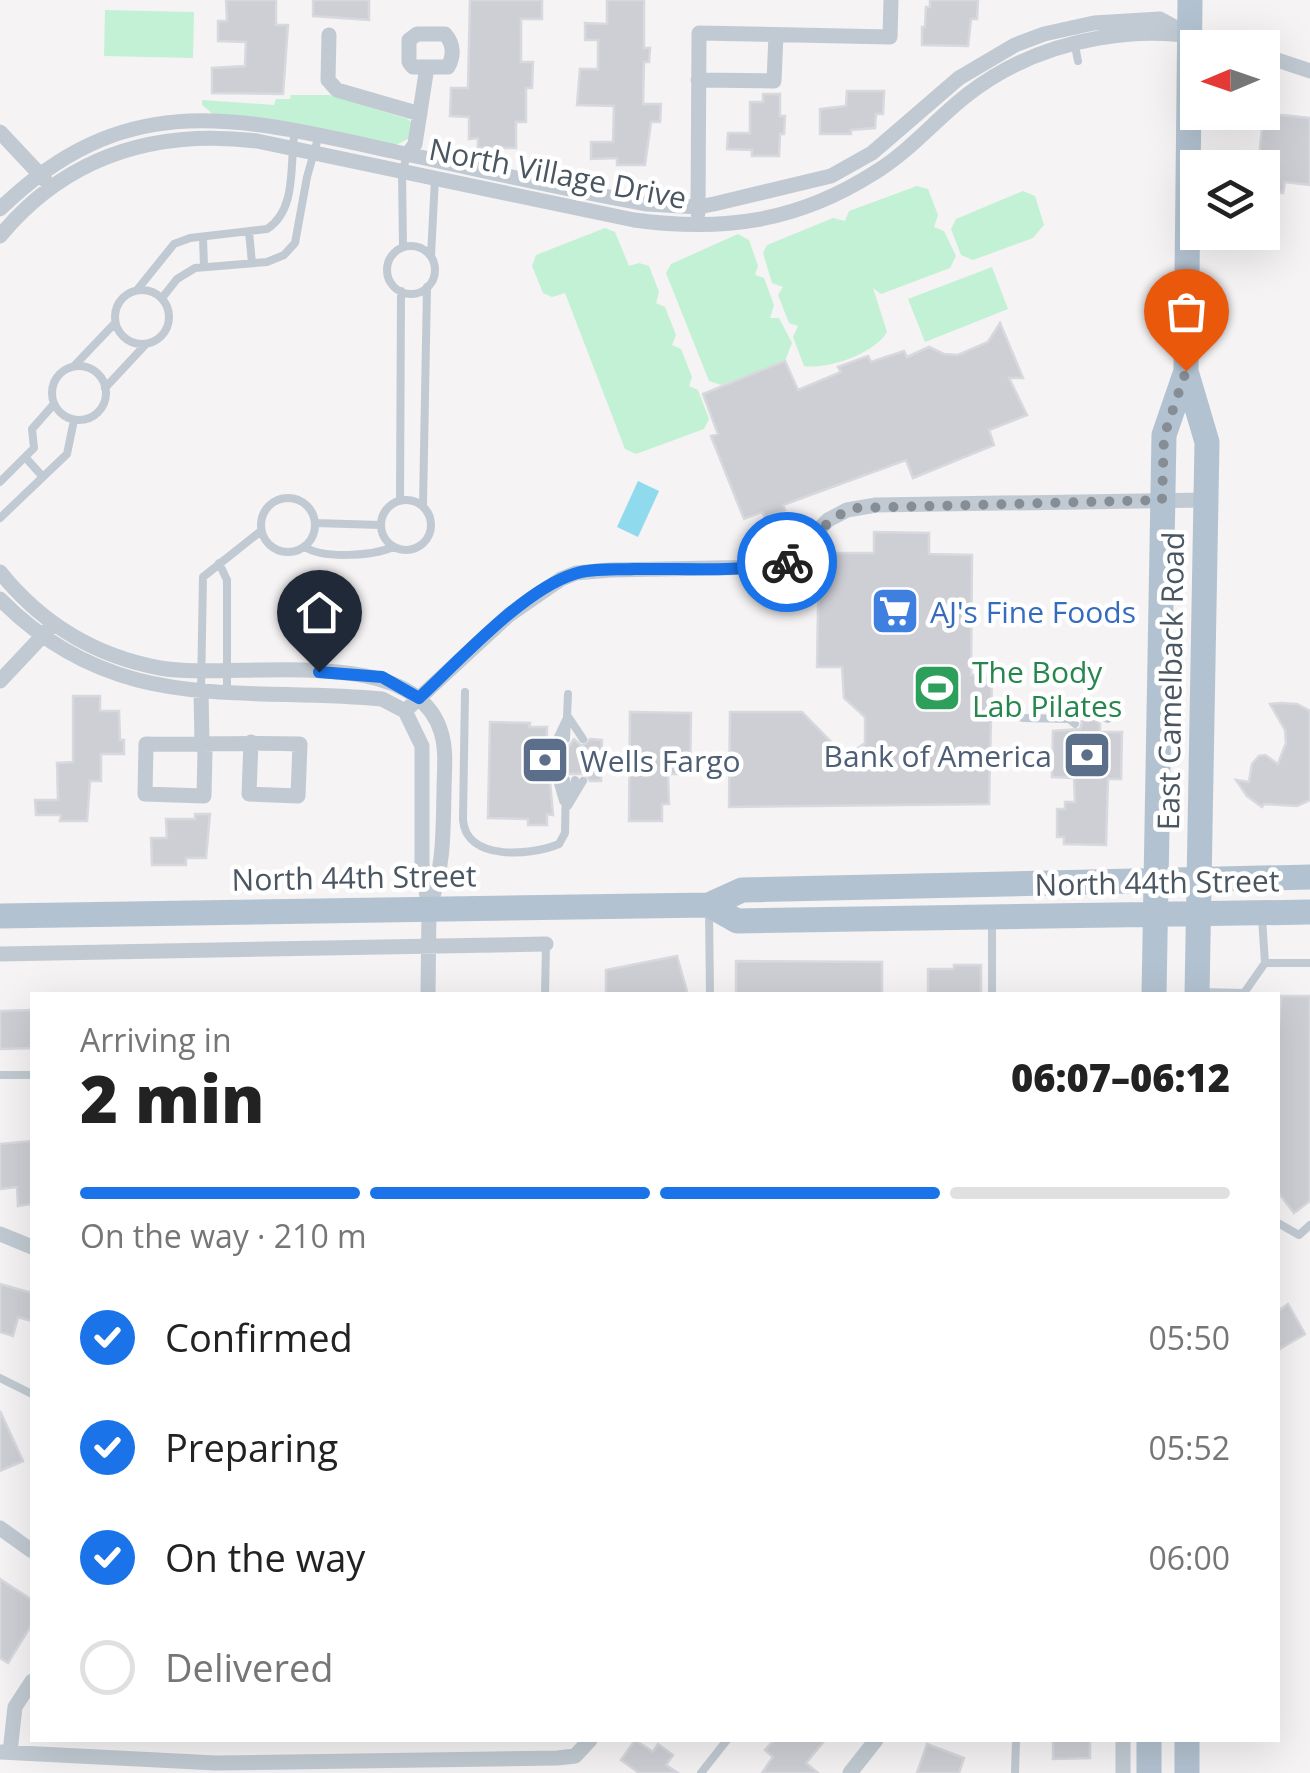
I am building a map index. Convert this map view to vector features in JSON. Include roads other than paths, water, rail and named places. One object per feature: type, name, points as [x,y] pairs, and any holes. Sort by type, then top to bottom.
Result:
[{"type":"main road","name":"East Camelback Road","points":[[1190,0],[1190,30]]},
{"type":"main road","name":"East Camelback Road","points":[[1189,130],[1186,371],[1207,442],[1197,992]]},
{"type":"main road","name":"East Camelback Road","points":[[1154,992],[1164,436],[1186,371]]},
{"type":"main road","name":"North 44th Street","points":[[0,916],[709,905],[742,890],[1310,877]]},
{"type":"main road","name":"North 44th Street","points":[[709,905],[737,921],[1310,912]]},
{"type":"main road","points":[[1149,1742],[1149,1773]]},
{"type":"main road","points":[[1187,1742],[1187,1773]]},
{"type":"street","points":[[698,227],[699,33],[890,37],[891,0]]},
{"type":"street","points":[[329,35],[328,80],[336,90],[420,114]]},
{"type":"street","points":[[698,80],[774,81],[776,35]]},
{"type":"street","name":"North Village Drive","points":[[0,236],[52,187],[96,161],[164,140],[229,138],[634,220],[698,227],[778,216],[883,168],[971,92],[1072,35]]},
{"type":"street","name":"North Village Drive","points":[[0,209],[40,174],[84,146],[161,123],[230,120],[296,130],[613,198],[698,207],[812,181],[850,168],[973,70],[1015,45],[1072,35],[1180,35]]},
{"type":"street","points":[[1280,61],[1310,71]]},
{"type":"street","points":[[408,154],[415,144],[427,67]]},
{"type":"street","points":[[0,132],[52,187]]},
{"type":"street","points":[[812,181],[820,200]]},
{"type":"street","points":[[405,711],[509,616],[576,573],[765,567],[789,562],[828,520],[876,505],[1206,500]]},
{"type":"street","points":[[0,572],[72,655],[124,678],[155,686],[201,690],[382,699],[405,711],[422,746],[422,874],[429,908],[428,992]]},
{"type":"street","points":[[0,599],[48,630],[160,668],[371,675],[394,682],[419,698],[440,728],[445,751],[442,872],[429,908]]},
{"type":"street","points":[[0,682],[48,630]]},
{"type":"street","points":[[201,690],[202,745],[205,752],[204,796],[145,794],[146,744],[202,745],[251,742],[300,744],[298,796],[249,794],[251,742]]},
{"type":"street","points":[[0,954],[546,944]]},
{"type":"street","points":[[0,1234],[30,1246]]},
{"type":"street","points":[[0,1528],[30,1550]]},
{"type":"street","points":[[30,1684],[15,1707],[5,1752],[216,1763],[557,1758],[575,1756],[588,1742]]},
{"type":"street","points":[[850,1773],[874,1742]]},
{"type":"street","points":[[1122,1773],[1123,1742]]},
{"type":"lane","points":[[1072,35],[1078,61]]},
{"type":"lane","points":[[146,344],[124,338],[115,323],[114,314],[122,298],[138,290],[174,244],[267,230],[287,206],[296,130]]},
{"type":"lane","points":[[162,298],[177,279],[195,268],[267,262],[295,243],[318,135]]},
{"type":"lane","points":[[403,247],[402,171],[408,154]]},
{"type":"lane","points":[[305,547],[312,552],[379,553],[393,547],[408,550],[423,544],[428,537],[431,522],[424,506],[427,288],[436,270],[431,256],[434,178]]},
{"type":"lane","points":[[281,216],[300,222]]},
{"type":"lane","points":[[249,232],[252,263]]},
{"type":"lane","points":[[203,237],[204,267]]},
{"type":"lane","points":[[427,288],[416,293],[401,291],[388,272],[391,257],[403,247],[418,247],[431,256]]},
{"type":"lane","points":[[105,388],[146,344],[158,339],[168,324],[162,298],[138,290]]},
{"type":"lane","points":[[400,500],[401,291]]},
{"type":"lane","points":[[74,366],[92,369],[105,388],[102,409],[87,420],[61,415],[51,390],[66,369],[74,366],[115,323]]},
{"type":"lane","points":[[0,482],[34,448],[32,428],[54,404]]},
{"type":"lane","points":[[1,514],[67,454],[74,420]]},
{"type":"lane","points":[[25,457],[43,477]]},
{"type":"lane","points":[[284,497],[302,500],[315,522],[305,547],[296,551],[278,551],[261,531],[263,513],[284,497]]},
{"type":"lane","points":[[393,547],[380,525],[386,509],[408,499],[424,506]]},
{"type":"lane","points":[[315,522],[380,525]]},
{"type":"lane","points":[[201,690],[202,577],[261,531]]},
{"type":"lane","points":[[219,563],[227,580],[227,691]]},
{"type":"lane","points":[[465,692],[463,820],[464,832],[473,844],[483,849],[547,849],[559,844],[565,833],[570,780],[566,810]]},
{"type":"lane","points":[[568,694],[570,739],[568,716]]},
{"type":"lane","points":[[1023,718],[1073,720]]},
{"type":"lane","points":[[709,905],[710,992]]},
{"type":"lane","points":[[1245,992],[1265,963],[1261,913]]},
{"type":"lane","points":[[992,918],[992,992]]},
{"type":"lane","points":[[545,992],[546,944]]},
{"type":"lane","points":[[1265,963],[1310,963]]},
{"type":"lane","points":[[0,1075],[30,1075]]},
{"type":"lane","points":[[1280,1224],[1299,1235],[1310,1225]]},
{"type":"lane","points":[[0,1378],[30,1393]]},
{"type":"lane","points":[[701,1773],[725,1742]]},
{"type":"lane","points":[[1015,1773],[1016,1742]]},
{"type":"water","points":[[638,481],[659,491],[638,537],[617,527]]},
{"type":"place","name":"AJ's Fine Foods","points":[[895,611]]},
{"type":"place","name":"The Body Lab Pilates","points":[[937,688]]},
{"type":"place","name":"Bank of America","points":[[1087,755]]},
{"type":"place","name":"Wells Fargo","points":[[545,760]]}]
